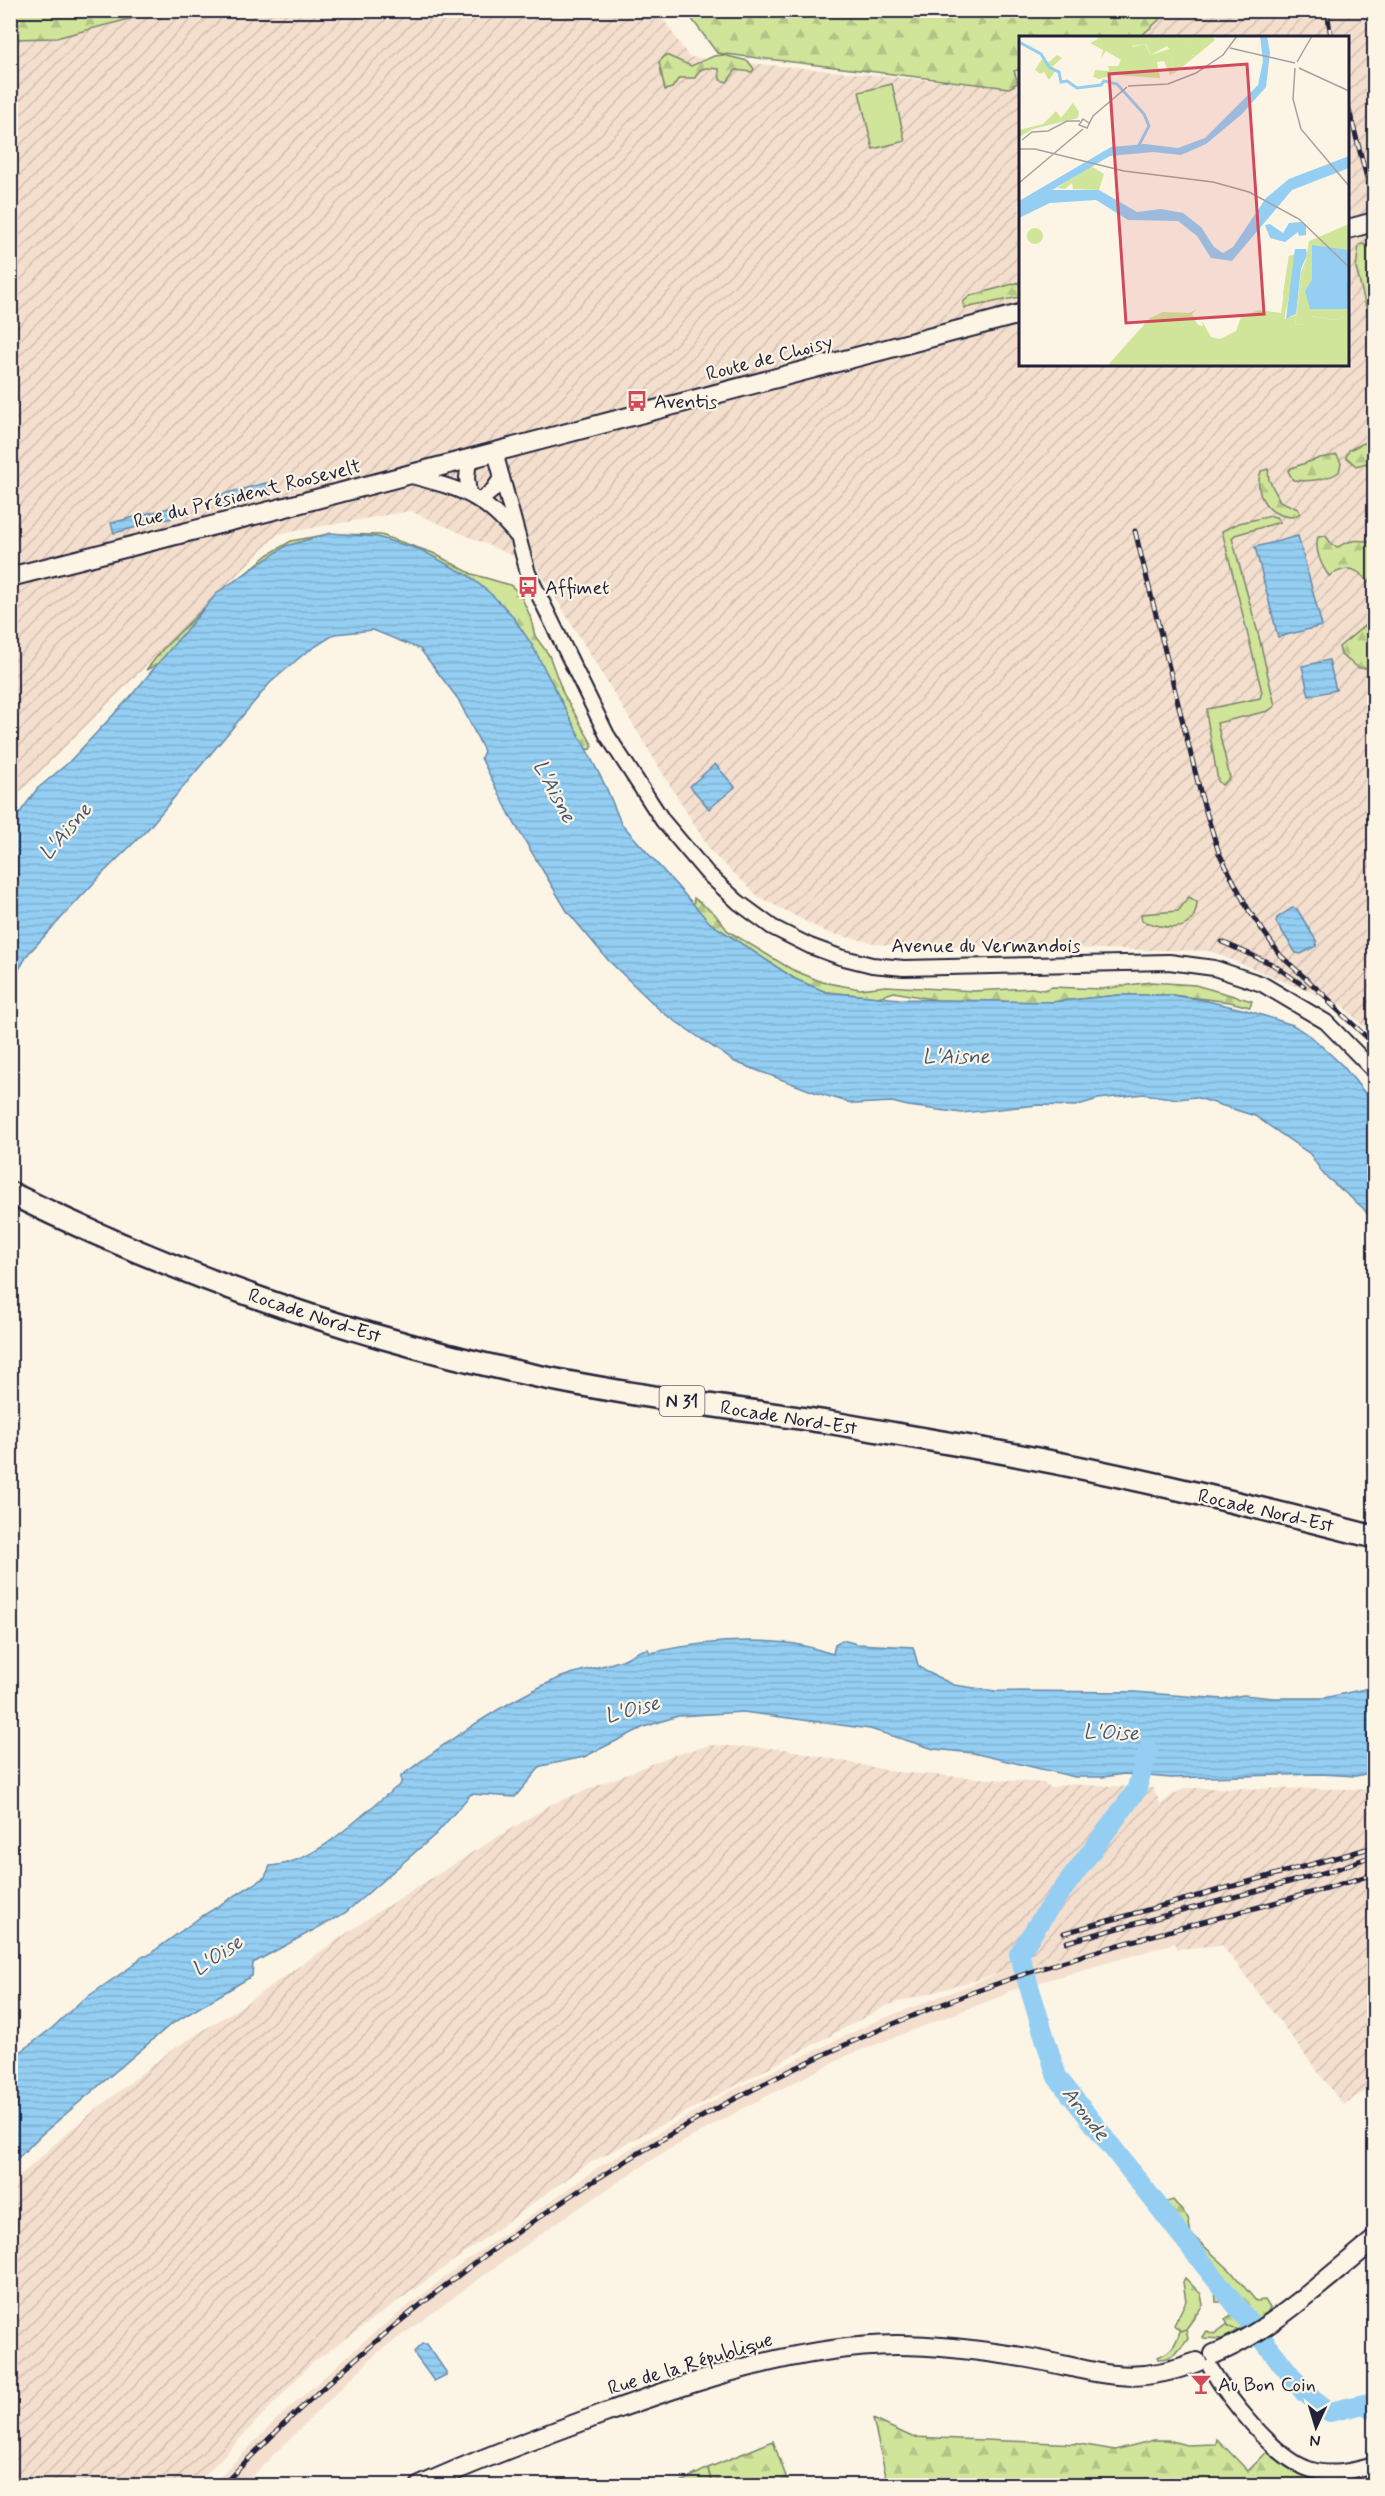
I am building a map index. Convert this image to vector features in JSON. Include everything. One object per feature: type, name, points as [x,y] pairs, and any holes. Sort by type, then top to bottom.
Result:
[{"type":"main road","name":"Rocade Nord-Est","points":[[10,1193],[66,1220],[217,1282],[278,1304],[417,1347],[582,1384],[999,1452],[1166,1487],[1374,1537]]},
{"type":"street","points":[[1349,228],[1374,222]]},
{"type":"street","name":"Route de Choisy","points":[[495,452],[1019,314]]},
{"type":"street","name":"Rue du Président Roosevelt","points":[[10,577],[495,452]]},
{"type":"street","name":"Avenue du Vermandois","points":[[495,452],[528,573],[607,735],[663,821],[707,873],[738,902],[772,927],[810,946],[840,957],[872,965],[904,968],[1169,962],[1214,968],[1262,984],[1326,1022],[1374,1071]]},
{"type":"street","points":[[469,458],[467,478],[475,497]]},
{"type":"street","points":[[407,475],[475,497],[498,513],[520,539]]},
{"type":"street","points":[[475,497],[492,491],[502,477]]},
{"type":"street","name":"Rue de la République","points":[[420,2486],[468,2464],[693,2382],[761,2362],[802,2354],[895,2345],[950,2347],[1031,2358],[1113,2376],[1157,2375],[1207,2361],[1246,2339],[1374,2240]]},
{"type":"street","points":[[1207,2361],[1259,2431],[1293,2461],[1306,2468],[1328,2472],[1352,2471],[1374,2465]]},
{"type":"shaded area","points":[[657,10],[689,57],[1009,88],[1018,83],[1013,70],[1019,68],[1019,366],[1349,366],[1349,36],[1108,36],[1161,17],[1169,11],[1374,11],[1374,1037],[1342,1005],[1210,951],[884,945],[828,933],[759,897],[711,852],[536,566],[410,511],[278,534],[11,801],[11,39],[56,38],[160,11]]},
{"type":"shaded area","points":[[710,1745],[785,1749],[896,1772],[1044,1783],[1051,1788],[1066,1784],[1153,1788],[1161,1805],[1185,1788],[1374,1789],[1374,2103],[1365,2091],[1343,2105],[1222,1945],[1177,1949],[1171,1925],[888,2005],[586,2165],[311,2364],[196,2485],[11,2485],[11,2184],[70,2130],[170,2051],[242,2006],[373,1915],[473,1852],[552,1804],[668,1757]]},
{"type":"shaded area","points":[[1353,1892],[1009,1991],[1004,1995],[851,2054],[755,2102],[656,2157],[555,2224],[376,2354],[243,2485],[211,2486],[276,2420],[371,2335],[464,2262],[599,2167],[729,2092],[874,2022],[1037,1959],[1043,1928]]},
{"type":"green space","points":[[10,11],[160,11],[56,38],[11,39]]},
{"type":"green space","points":[[686,11],[1169,11],[1141,36],[1019,36],[1019,69],[1014,71],[1018,83],[1009,88],[717,53]]},
{"type":"green space","points":[[666,55],[691,66],[714,56],[723,55],[748,61],[754,69],[752,72],[736,70],[727,82],[720,80],[719,69],[704,68],[695,78],[679,78],[672,88],[665,90],[659,62]]},
{"type":"green space","points":[[892,84],[905,141],[873,149],[859,92]]},
{"type":"green space","points":[[1363,244],[1372,249],[1374,260],[1374,338],[1356,268],[1359,245]]},
{"type":"green space","points":[[1019,282],[1019,297],[964,308],[963,302],[970,296]]},
{"type":"green space","points":[[1374,441],[1374,461],[1356,466],[1346,457],[1349,450]]},
{"type":"green space","points":[[1337,455],[1341,463],[1339,472],[1323,479],[1293,480],[1288,471],[1320,458]]},
{"type":"green space","points":[[1268,469],[1269,480],[1280,501],[1298,509],[1300,513],[1294,517],[1285,516],[1270,509],[1261,496],[1259,480],[1261,471]]},
{"type":"green space","points":[[1276,517],[1280,522],[1235,535],[1232,538],[1275,706],[1268,711],[1217,723],[1230,778],[1222,785],[1218,781],[1207,709],[1260,698],[1262,692],[1222,531],[1239,523]]},
{"type":"green space","points":[[329,534],[381,535],[433,553],[472,574],[510,585],[520,594],[530,616],[535,636],[549,655],[563,693],[593,746],[591,749],[581,750],[515,628],[196,624],[157,664],[146,670],[163,649],[204,608],[269,554],[291,541]]},
{"type":"green space","points":[[1326,536],[1332,545],[1338,547],[1356,540],[1374,543],[1374,581],[1366,580],[1362,575],[1349,569],[1329,576],[1321,562],[1317,547],[1318,537]]},
{"type":"green space","points":[[1374,622],[1374,668],[1359,668],[1341,655],[1339,647],[1363,627]]},
{"type":"green space","points":[[1189,897],[1197,902],[1195,913],[1185,925],[1169,927],[1142,921],[1141,914],[1178,911]]},
{"type":"green space","points":[[694,898],[714,913],[728,931],[791,969],[822,982],[860,989],[886,986],[974,991],[1032,988],[1044,990],[1052,987],[1102,989],[1150,982],[1195,985],[1252,1001],[1250,1007],[1230,1002],[1172,995],[1119,995],[1052,1002],[942,1001],[894,992],[878,997],[826,992],[795,979],[693,912]]},
{"type":"green space","points":[[1173,2200],[1188,2218],[1191,2234],[1230,2270],[1256,2301],[1265,2300],[1270,2308],[1266,2314],[1238,2330],[1229,2327],[1225,2319],[1244,2307],[1243,2304],[1239,2299],[1230,2297],[1222,2302],[1216,2302],[1215,2287],[1225,2281],[1214,2267],[1178,2244],[1156,2216],[1157,2205]]},
{"type":"green space","points":[[1185,2278],[1201,2294],[1203,2305],[1186,2329],[1180,2331],[1174,2325],[1186,2301],[1183,2282]]},
{"type":"green space","points":[[1228,2324],[1238,2330],[1222,2339],[1203,2337],[1207,2331],[1214,2334]]},
{"type":"green space","points":[[1186,2329],[1188,2339],[1179,2350],[1172,2356],[1158,2359],[1172,2347],[1180,2331]]},
{"type":"green space","points":[[873,2419],[912,2437],[1079,2444],[1115,2450],[1154,2440],[1168,2440],[1186,2445],[1216,2444],[1217,2439],[1248,2471],[1267,2452],[1286,2467],[1320,2484],[1374,2474],[1374,2485],[888,2485]]},
{"type":"green space","points":[[773,2441],[789,2485],[712,2485],[708,2468]]},
{"type":"green space","points":[[708,2468],[712,2485],[675,2485]]},
{"type":"water","points":[[266,483],[269,493],[221,505],[219,495]]},
{"type":"water","points":[[169,508],[172,518],[114,533],[111,523]]},
{"type":"water","name":"L'Aisne","points":[[331,533],[377,537],[421,550],[469,576],[491,594],[511,614],[532,645],[606,787],[621,823],[710,923],[795,979],[826,992],[900,999],[1051,1002],[1119,995],[1172,995],[1246,1010],[1293,1025],[1314,1039],[1343,1066],[1374,1104],[1374,1223],[1363,1208],[1324,1175],[1310,1154],[1255,1116],[1195,1097],[1178,1099],[1144,1094],[1098,1099],[1075,1106],[1038,1105],[962,1113],[892,1102],[855,1104],[817,1093],[735,1062],[662,1012],[608,960],[567,911],[513,821],[481,758],[484,751],[458,699],[420,649],[373,630],[335,634],[305,653],[270,683],[147,830],[104,872],[28,954],[11,983],[11,825],[37,789],[68,763],[130,697],[218,592],[286,546]]},
{"type":"water","points":[[1298,536],[1322,626],[1278,637],[1255,547]]},
{"type":"water","points":[[1329,660],[1336,690],[1309,696],[1302,666]]},
{"type":"water","points":[[715,764],[735,787],[709,809],[690,786]]},
{"type":"water","points":[[1292,908],[1297,909],[1317,942],[1316,946],[1301,954],[1296,953],[1276,922],[1277,918]]},
{"type":"water","name":"L'Oise","points":[[842,1640],[857,1644],[913,1647],[918,1665],[925,1671],[954,1685],[995,1691],[1135,1692],[1223,1699],[1243,1695],[1274,1698],[1324,1698],[1374,1687],[1374,1772],[1356,1776],[1320,1774],[1171,1778],[1124,1774],[1075,1777],[973,1753],[934,1749],[870,1729],[743,1712],[678,1716],[644,1727],[584,1757],[541,1766],[515,1797],[471,1794],[436,1834],[345,1913],[253,1963],[252,1976],[170,2025],[41,2135],[11,2165],[11,2067],[19,2061],[18,2054],[52,2028],[80,2002],[132,1966],[142,1956],[147,1956],[199,1918],[265,1877],[270,1866],[289,1863],[324,1846],[401,1784],[401,1776],[476,1723],[557,1679],[619,1661],[643,1650],[648,1649],[650,1653],[701,1644],[754,1641],[794,1644],[833,1654],[835,1644]]},
{"type":"water","points":[[422,2344],[427,2344],[446,2375],[434,2381],[414,2352]]},
{"type":"waterway","name":"Aronde","points":[[1148,1750],[1136,1791],[1046,1912],[1019,1954],[1057,2077],[1304,2392],[1330,2412],[1364,2404],[1374,2410]]},
{"type":"railway","points":[[1327,10],[1331,36]]},
{"type":"railway","points":[[1349,110],[1374,205]]},
{"type":"railway","points":[[1135,531],[1202,799],[1219,853],[1248,909],[1280,955],[1336,1006]]},
{"type":"railway","points":[[1222,942],[1272,964],[1304,986]]},
{"type":"railway","points":[[1329,1002],[1374,1044]]},
{"type":"railway","points":[[1064,1933],[1374,1847]]},
{"type":"railway","points":[[1067,1942],[1334,1870],[1372,1856]]},
{"type":"railway","points":[[222,2486],[307,2402],[397,2324],[491,2251],[589,2184],[690,2123],[796,2068],[904,2019],[1016,1977],[1105,1949],[1374,1874]]},
{"type":"place","name":"Aventis","points":[[637,401]]},
{"type":"place","name":"Affimet","points":[[528,587]]},
{"type":"place","name":"Au Bon Coin","points":[[1201,2384]]}]
